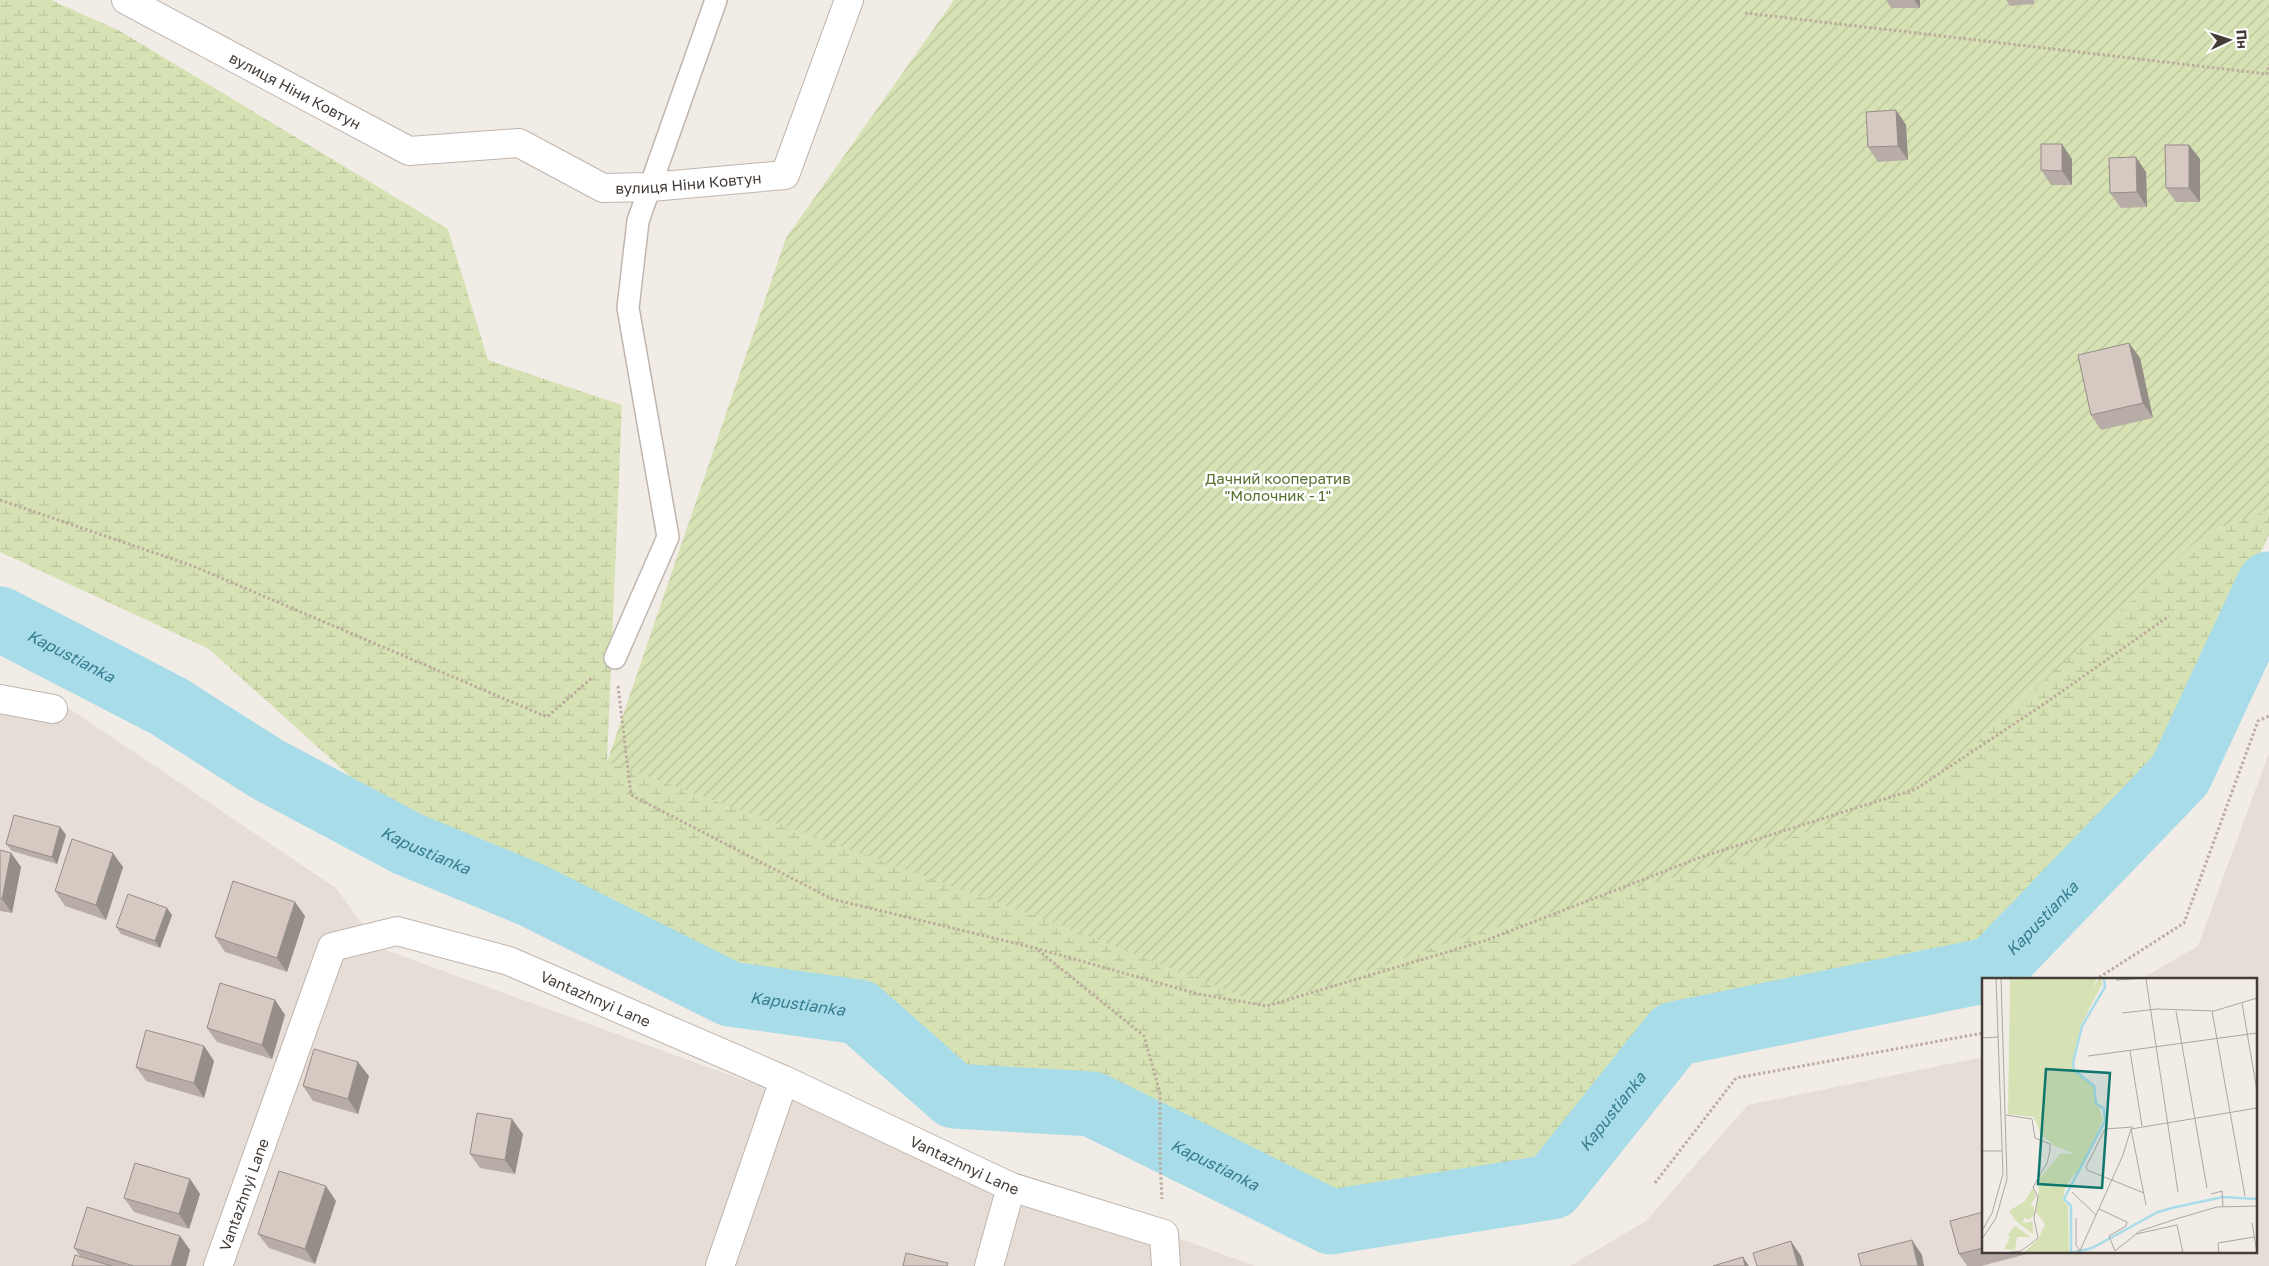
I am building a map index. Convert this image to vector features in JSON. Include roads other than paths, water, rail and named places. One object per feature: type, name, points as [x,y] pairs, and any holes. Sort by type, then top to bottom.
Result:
[{"type":"street","name":"вулиця Ніни Ковтун","points":[[126,0],[409,151],[519,143],[603,188],[651,187],[785,175],[849,0]]},
{"type":"street","points":[[0,699],[53,710]]},
{"type":"street","name":"Vantazhnyi Lane","points":[[218,1266],[332,947],[397,931],[509,961],[784,1080],[1011,1187],[1164,1234],[1166,1266]]},
{"type":"street","points":[[720,1266],[784,1080]]},
{"type":"street","points":[[989,1266],[1011,1187]]},
{"type":"lane","points":[[614,658],[668,536],[628,308],[638,221],[716,0]]},
{"type":"waterway","name":"Kapustianka","points":[[0,619],[168,706],[267,769],[408,844],[532,895],[730,994],[859,1012],[954,1096],[1092,1104],[1331,1222],[1552,1187],[1674,1034],[1993,969],[2180,775],[2269,584]]},
{"type":"park label","name":"Дачний кооператив \"Молочник - 1\"","points":[[1278,486]]}]
